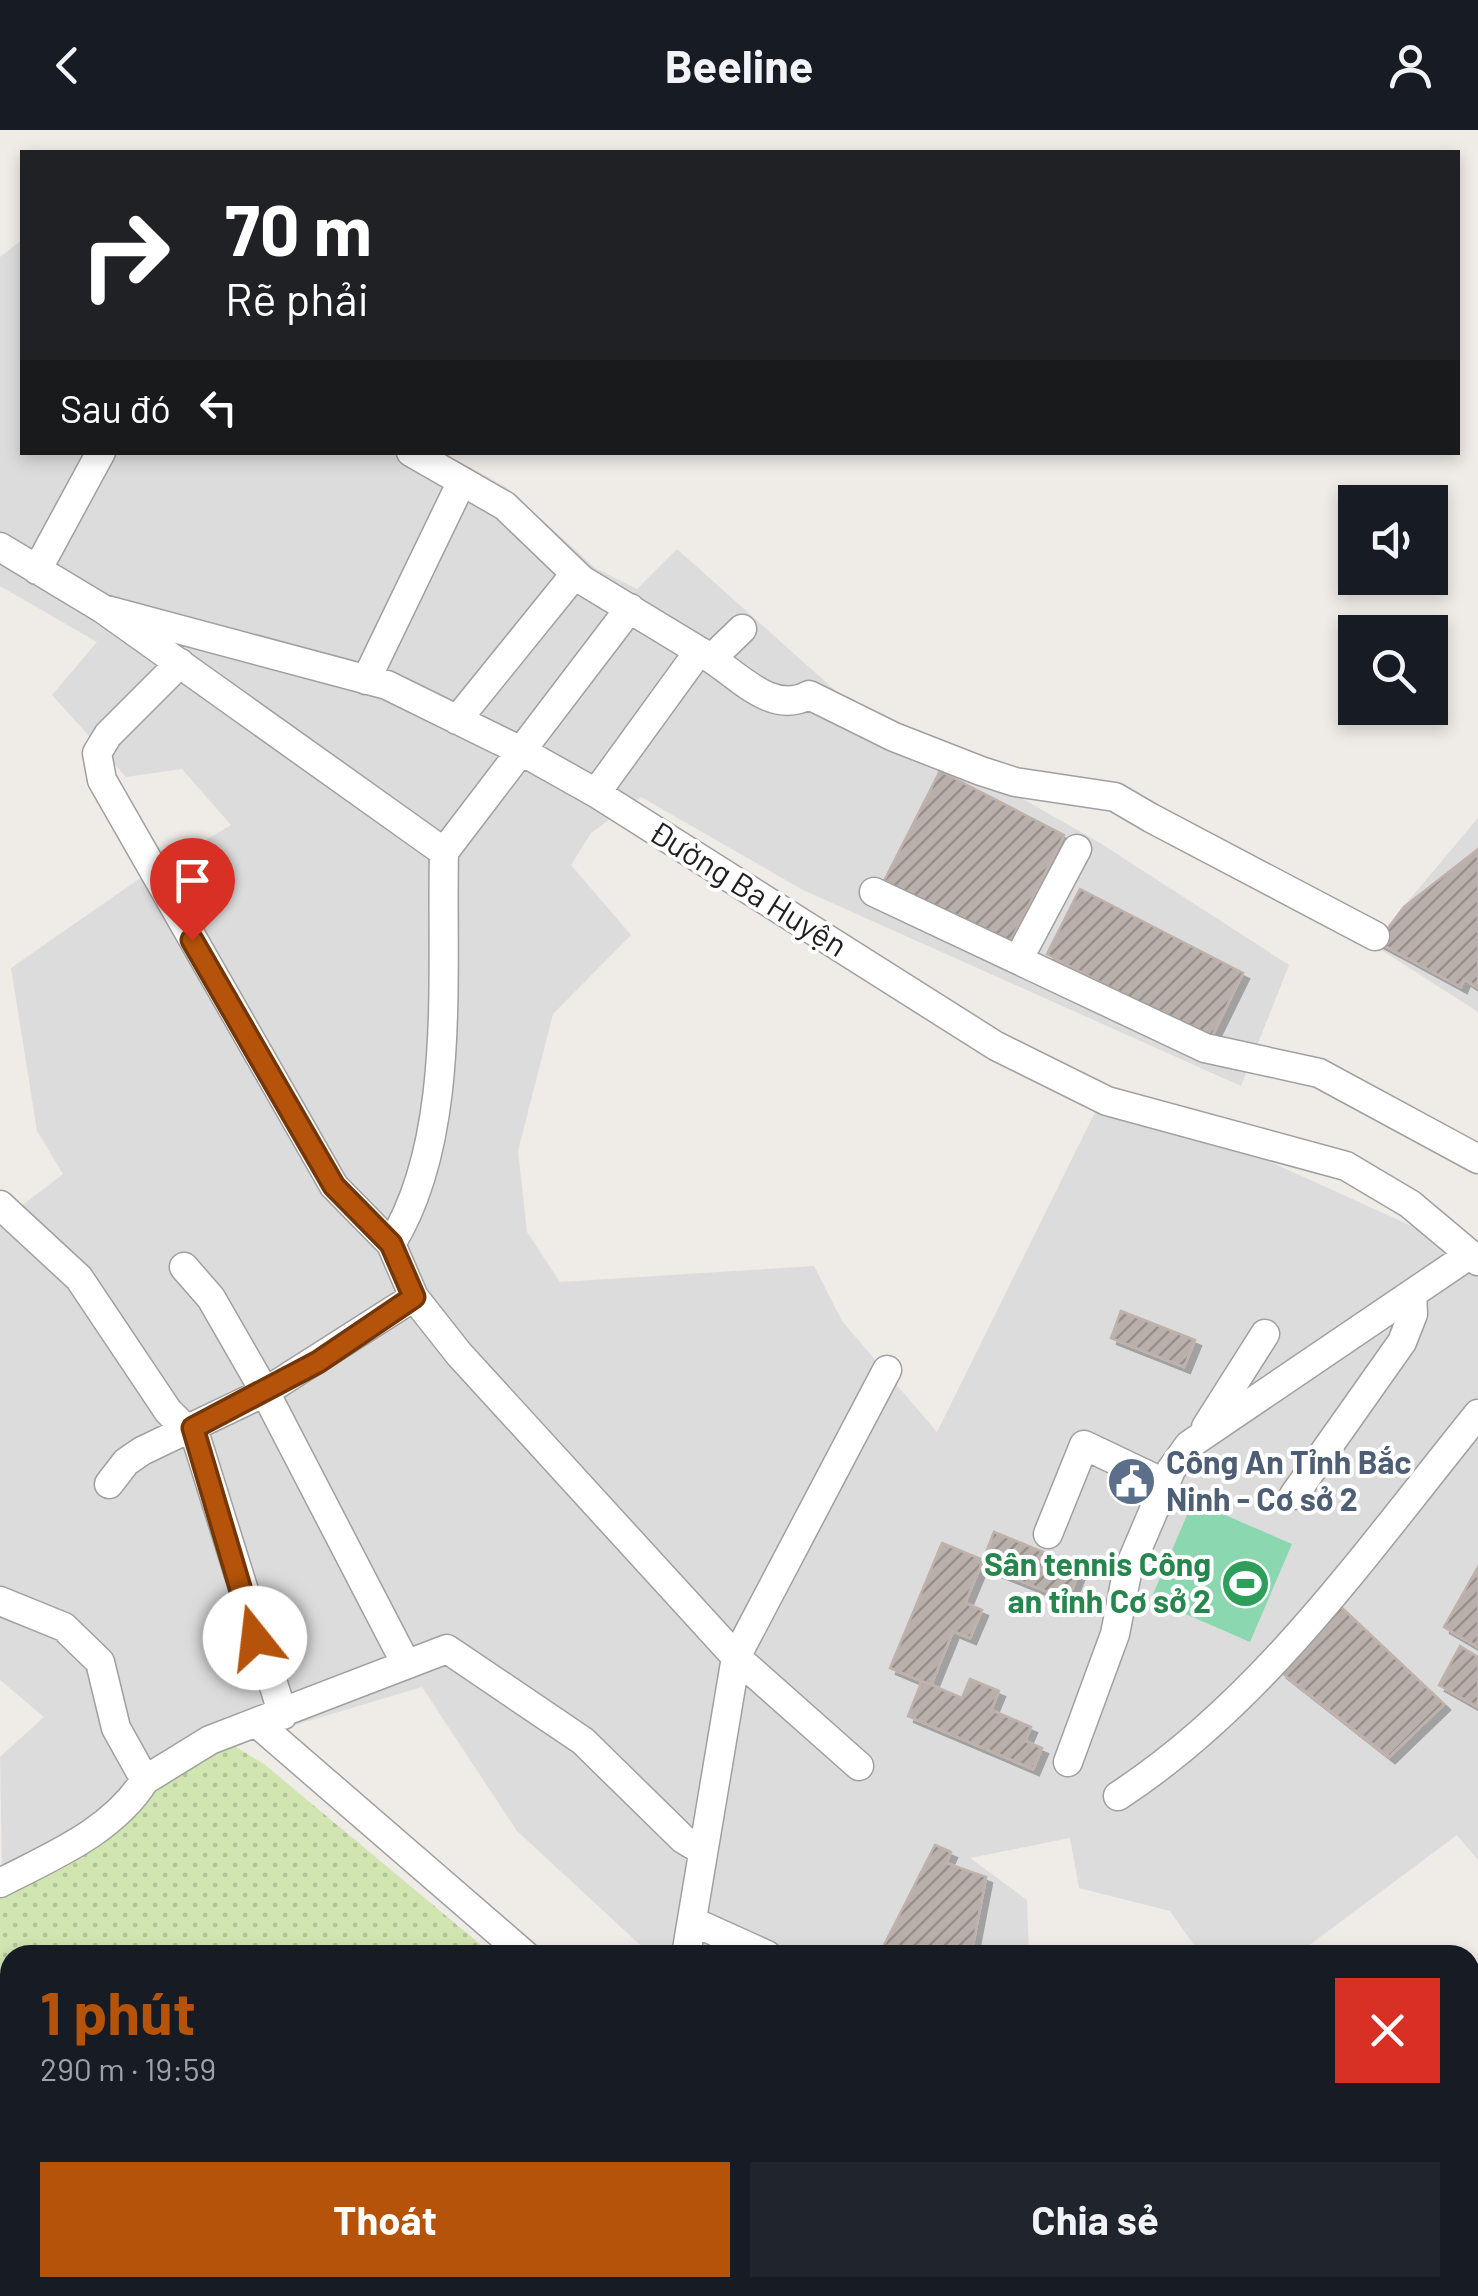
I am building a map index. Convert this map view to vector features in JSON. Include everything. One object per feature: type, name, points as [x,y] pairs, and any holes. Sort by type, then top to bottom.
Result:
[{"type":"street","points":[[37,570],[99,455]]},
{"type":"street","points":[[416,455],[505,506],[575,574],[706,654],[772,700],[787,704],[810,695],[894,737],[1014,782],[1126,801],[1151,818],[1375,936]]},
{"type":"street","points":[[366,680],[462,482]]},
{"type":"street","name":"Đường Ba Huyện","points":[[0,547],[103,608],[387,685],[596,793],[996,1046],[1066,1084],[1135,1111],[1346,1166],[1410,1204],[1474,1258]]},
{"type":"street","points":[[457,720],[575,574]]},
{"type":"street","points":[[103,608],[444,852]]},
{"type":"street","points":[[391,1244],[414,1207],[438,1088],[444,852],[630,608]]},
{"type":"street","points":[[596,793],[706,654],[742,630]]},
{"type":"street","points":[[180,664],[108,736],[97,753],[102,780],[334,1186],[391,1244],[414,1297],[458,1354],[736,1657],[858,1766]]},
{"type":"street","points":[[1018,960],[1078,849]]},
{"type":"street","points":[[874,892],[1205,1048],[1319,1073],[1478,1160]]},
{"type":"street","points":[[0,1205],[79,1278],[168,1411],[182,1426],[193,1428]]},
{"type":"street","points":[[1068,1762],[1116,1634],[1127,1573],[1166,1484],[1189,1444],[1412,1294],[1474,1258]]},
{"type":"street","points":[[184,1267],[210,1298],[265,1392],[406,1664]]},
{"type":"street","points":[[1294,1495],[1402,1342],[1413,1314],[1412,1294]]},
{"type":"street","points":[[109,1484],[126,1462],[265,1392],[414,1297]]},
{"type":"street","points":[[1200,1436],[1264,1334]]},
{"type":"street","points":[[688,1945],[736,1657],[887,1370]]},
{"type":"street","points":[[1118,1796],[1171,1761],[1250,1686],[1478,1414]]},
{"type":"street","points":[[193,1428],[270,1720],[514,1945]]},
{"type":"street","points":[[1048,1534],[1084,1445],[1166,1484]]},
{"type":"street","points":[[0,1602],[64,1627],[100,1662],[116,1728],[145,1780]]},
{"type":"street","points":[[0,1883],[64,1851],[110,1820],[145,1780],[210,1740],[447,1649],[473,1662],[583,1741],[683,1839],[704,1851]]},
{"type":"street","points":[[694,1922],[745,1945]]},
{"type":"shaded area","points":[[20,242],[20,455],[448,455],[506,487],[595,568],[637,589],[677,549],[838,693],[1100,843],[1289,965],[1241,1086],[803,890],[641,797],[591,833],[571,865],[631,935],[553,1014],[518,1151],[527,1232],[560,1282],[814,1266],[842,1321],[937,1432],[1107,1088],[1478,1256],[1478,1860],[1457,1835],[1309,1945],[1194,1945],[1170,1911],[1079,1888],[1070,1838],[970,1858],[1027,1900],[1029,1945],[640,1945],[517,1831],[422,1687],[231,1744],[2,1870],[0,1757],[44,1717],[0,1680],[0,1222],[63,1174],[37,1131],[11,968],[136,881],[231,825],[182,769],[126,777],[52,695],[97,642],[0,586],[0,257]]},
{"type":"shaded area","points":[[1478,818],[1478,1012],[1372,944]]},
{"type":"green space","points":[[1193,1501],[1292,1544],[1250,1642],[1151,1599]]},
{"type":"green space","points":[[231,1744],[264,1764],[481,1945],[0,1945],[0,1890],[152,1785]]},
{"type":"building","points":[[940,771],[1064,835],[1007,948],[882,885]]},
{"type":"building","points":[[1478,849],[1478,988],[1464,979],[1461,987],[1378,942],[1404,907]]},
{"type":"building","points":[[1080,889],[1243,973],[1210,1040],[1047,954]]},
{"type":"building","points":[[1121,1311],[1195,1340],[1184,1367],[1111,1338]]},
{"type":"building","points":[[994,1532],[1081,1567],[1068,1600],[981,1565]]},
{"type":"building","points":[[942,1543],[983,1560],[965,1603],[982,1610],[970,1638],[953,1631],[931,1685],[890,1668]]},
{"type":"building","points":[[1478,1567],[1478,1647],[1444,1627]]},
{"type":"building","points":[[1341,1607],[1444,1704],[1389,1757],[1281,1672]]},
{"type":"building","points":[[1460,1646],[1478,1657],[1478,1707],[1439,1685]]},
{"type":"building","points":[[970,1679],[999,1691],[991,1710],[1031,1727],[1025,1741],[1042,1748],[1033,1769],[908,1716],[922,1681],[962,1698]]},
{"type":"building","points":[[935,1845],[951,1852],[946,1863],[986,1877],[973,1945],[884,1945]]},
{"type":"place","name":"Công An Tỉnh Bắc Ninh - Cơ sở 2","points":[[1131,1481]]},
{"type":"place","name":"Sân tennis Công an tỉnh Cơ sở 2","points":[[1246,1583]]},
{"type":"route","points":[[192,940],[334,1186],[391,1244],[414,1297],[318,1362],[193,1428],[255,1638]]}]
